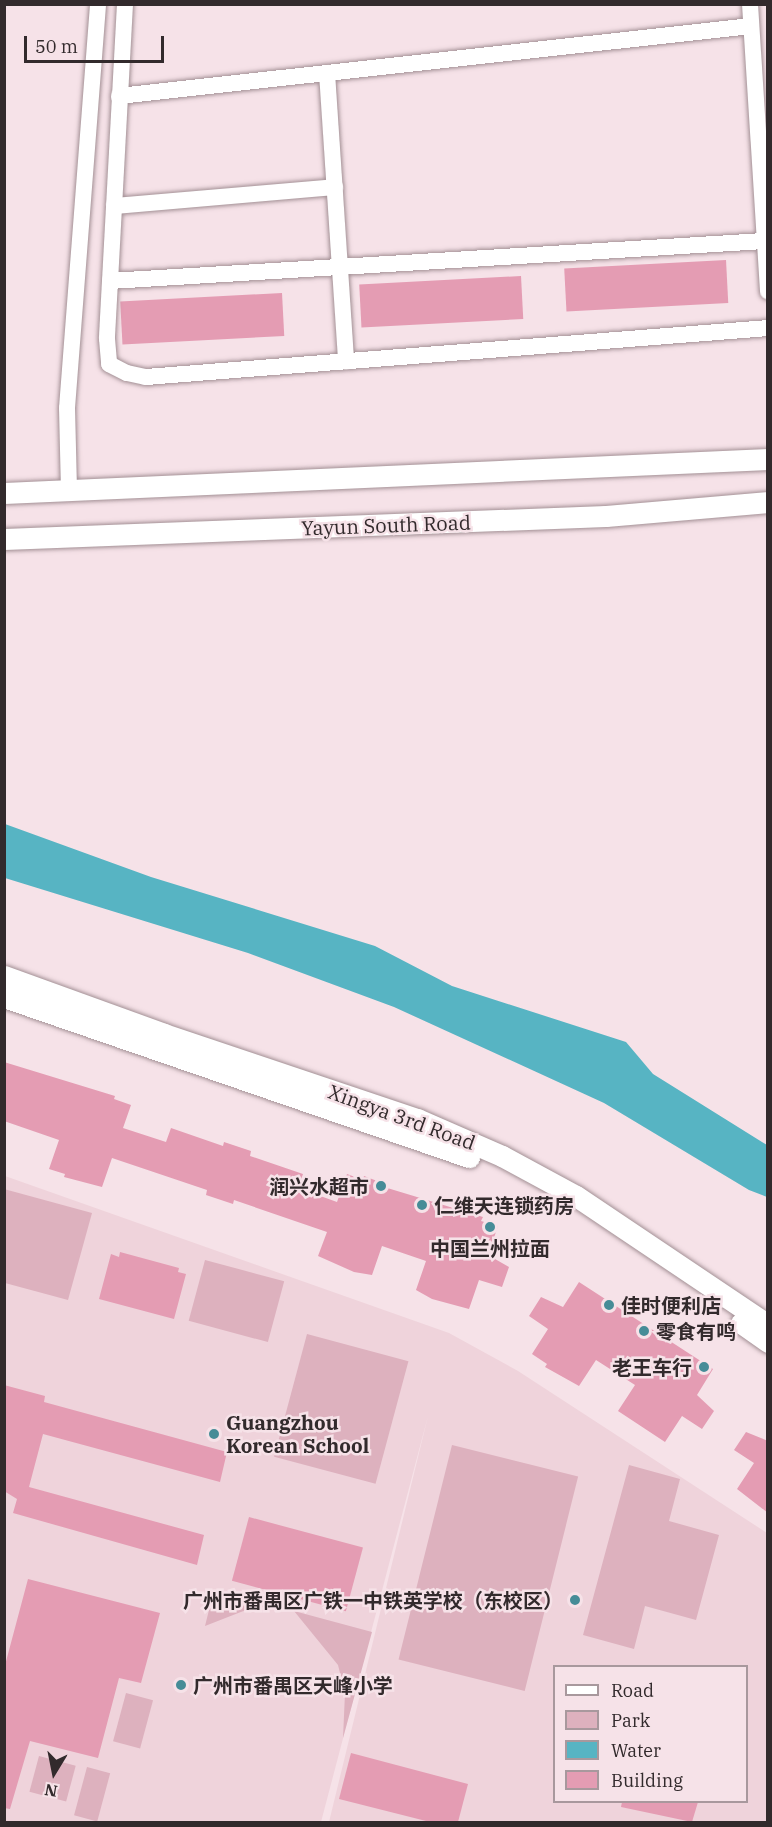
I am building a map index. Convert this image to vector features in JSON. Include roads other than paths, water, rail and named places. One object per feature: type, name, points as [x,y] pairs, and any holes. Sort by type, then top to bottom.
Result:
[{"type":"street","points":[[69,490],[67,408],[98,4]]},
{"type":"street","points":[[125,4],[110,281],[109,364],[127,374],[146,377],[768,328]]},
{"type":"street","points":[[750,4],[768,291]]},
{"type":"street","points":[[119,96],[751,26]]},
{"type":"street","points":[[327,73],[346,361]]},
{"type":"street","points":[[114,206],[335,187]]},
{"type":"street","points":[[110,281],[764,241]]},
{"type":"street","points":[[4,493],[768,459]]},
{"type":"street","name":"Yayun South Road","points":[[4,539],[606,516],[768,502]]},
{"type":"street","name":"Xingya 3rd Road","points":[[4,976],[164,1034],[417,1119],[502,1156],[576,1196],[768,1325]]},
{"type":"street","name":"Xingya 3rd Road","points":[[4,997],[455,1150],[513,1176],[566,1206],[768,1342]]},
{"type":"water","points":[[5,824],[151,877],[375,946],[452,986],[626,1042],[653,1074],[767,1145],[767,1197],[749,1190],[604,1103],[394,1007],[248,953],[5,878]]},
{"type":"place","name":"润兴水超市","points":[[381,1186]]},
{"type":"place","name":"仁维天连锁药房","points":[[422,1205]]},
{"type":"place","name":"中国兰州拉面","points":[[490,1227]]},
{"type":"place","name":"佳时便利店","points":[[609,1305]]},
{"type":"place","name":"零食有鸣","points":[[644,1331]]},
{"type":"place","name":"老王车行","points":[[704,1367]]},
{"type":"place","name":"Guangzhou Korean School","points":[[214,1434]]},
{"type":"place","name":"广州市番禺区广铁一中铁英学校（东校区）","points":[[575,1600]]},
{"type":"place","name":"广州市番禺区天峰小学","points":[[181,1685]]}]
